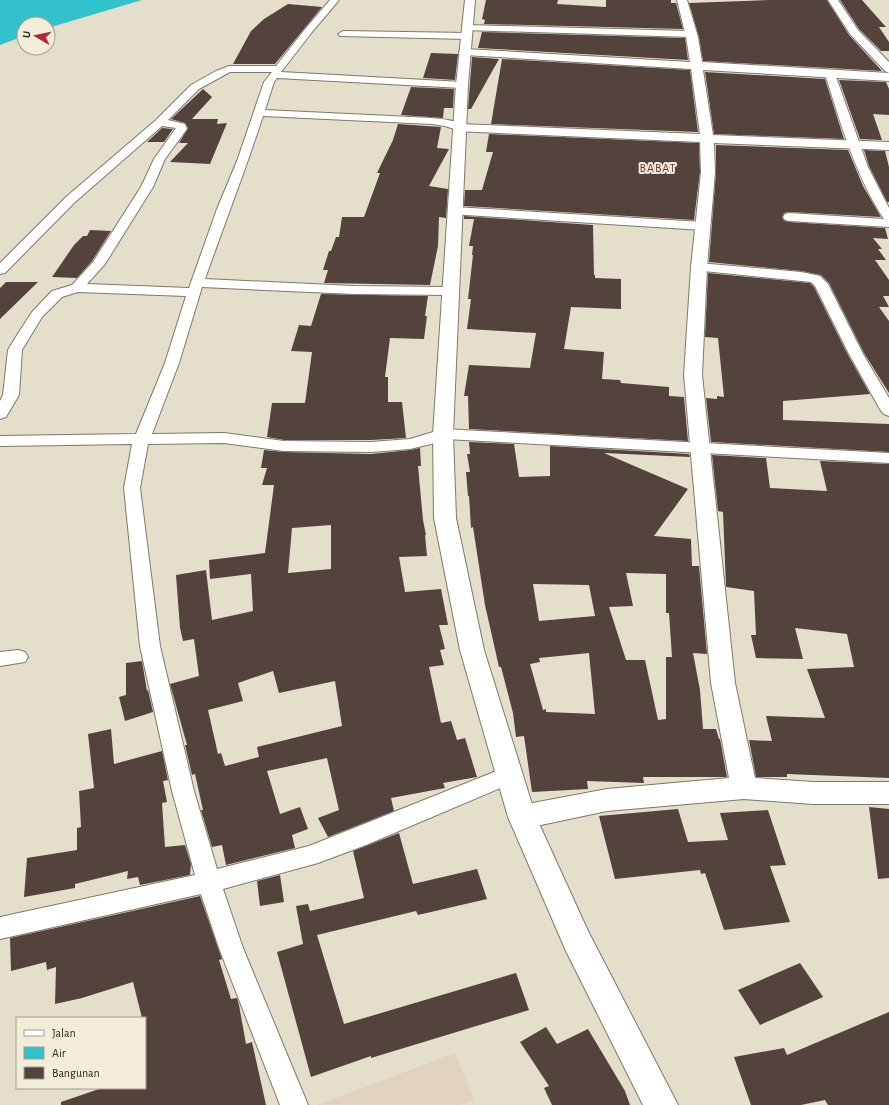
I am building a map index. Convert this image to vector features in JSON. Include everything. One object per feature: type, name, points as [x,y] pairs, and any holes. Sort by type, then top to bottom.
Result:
[{"type":"main road","points":[[470,0],[462,85],[454,211],[443,434],[445,518],[472,650],[522,817],[577,940],[661,1105]]},
{"type":"main road","points":[[682,0],[691,34],[696,65],[707,139],[708,172],[699,267],[693,375],[723,683],[744,788]]},
{"type":"main road","points":[[833,0],[854,32],[889,69]]},
{"type":"main road","points":[[466,39],[696,65],[889,77]]},
{"type":"main road","points":[[460,128],[889,146]]},
{"type":"main road","points":[[522,817],[606,800],[744,788],[813,793],[889,793]]},
{"type":"street","points":[[294,1105],[231,948],[209,882],[181,784],[150,646],[132,488],[139,447],[172,363],[196,287],[243,161],[269,82],[312,25],[335,0]]},
{"type":"street","points":[[343,34],[466,39],[691,34]]},
{"type":"street","points":[[0,270],[70,200],[160,122],[195,87],[225,70],[237,68],[462,85]]},
{"type":"street","points":[[830,74],[855,145],[879,203],[889,218]]},
{"type":"street","points":[[259,113],[432,121],[448,123],[460,128]]},
{"type":"street","points":[[77,288],[102,258],[147,187],[160,159],[182,129],[181,126],[177,124],[160,122]]},
{"type":"street","points":[[454,211],[703,226]]},
{"type":"street","points":[[789,217],[889,222]]},
{"type":"street","points":[[699,267],[815,278],[821,284],[856,354],[889,411]]},
{"type":"street","points":[[0,414],[11,395],[15,350],[22,338],[37,315],[57,294],[77,288],[196,287],[450,290]]},
{"type":"street","points":[[0,441],[224,438],[284,446],[371,447],[410,444],[425,441],[443,434],[889,458]]},
{"type":"street","points":[[0,928],[209,882],[310,856],[358,838],[509,775]]},
{"type":"shaded area","points":[[455,1053],[474,1100],[460,1105],[317,1105]]},
{"type":"water","points":[[0,0],[142,0],[56,26],[56,16],[16,16],[16,39],[0,45]]},
{"type":"building","points":[[486,0],[558,0],[557,4],[606,7],[606,0],[671,0],[671,3],[676,3],[683,29],[484,24],[485,20],[482,19]]},
{"type":"building","points":[[770,0],[827,0],[849,35],[882,71],[703,61],[699,37],[689,3]]},
{"type":"building","points":[[840,0],[862,0],[886,27],[879,27],[889,42],[889,51],[881,51],[859,29]]},
{"type":"building","points":[[288,4],[322,7],[275,64],[233,64],[251,31],[264,19]]},
{"type":"building","points":[[482,32],[685,38],[688,60],[478,48]]},
{"type":"building","points":[[431,53],[458,54],[455,80],[423,78]]},
{"type":"building","points":[[472,57],[499,59],[471,109],[468,109]]},
{"type":"building","points":[[502,59],[690,70],[698,132],[491,124]]},
{"type":"building","points":[[705,72],[825,79],[844,139],[714,134]]},
{"type":"building","points":[[839,80],[886,82],[889,89],[889,115],[873,114],[882,140],[860,139]]},
{"type":"building","points":[[411,87],[454,89],[453,108],[444,108],[443,118],[401,115]]},
{"type":"building","points":[[203,89],[212,97],[192,119],[218,119],[217,124],[227,123],[210,164],[170,162],[188,143],[179,143],[188,128],[185,123],[171,119]]},
{"type":"building","points":[[398,124],[441,127],[437,148],[449,149],[429,186],[448,189],[446,218],[439,217],[438,246],[430,285],[324,283],[328,270],[323,270],[329,251],[331,251],[336,237],[339,237],[342,217],[364,217],[380,173],[377,173],[393,140]]},
{"type":"building","points":[[162,128],[173,129],[164,142],[147,142]]},
{"type":"building","points":[[489,134],[699,143],[700,172],[694,220],[464,206],[465,190],[482,190],[493,152],[486,152]]},
{"type":"building","points":[[716,145],[848,150],[863,186],[881,217],[789,212],[784,213],[782,218],[789,222],[885,228],[888,239],[873,238],[882,249],[878,249],[886,260],[875,260],[889,280],[889,296],[883,296],[889,307],[879,307],[889,321],[889,393],[864,353],[829,283],[821,275],[801,271],[709,262],[716,172]]},
{"type":"building","points":[[864,150],[885,151],[889,167],[889,202],[887,202],[869,166]]},
{"type":"building","points":[[464,216],[593,225],[595,278],[621,279],[621,309],[571,307],[564,349],[604,352],[602,379],[620,380],[621,383],[669,387],[669,396],[684,397],[688,441],[469,429],[468,396],[464,396],[469,365],[530,368],[536,333],[467,329],[471,299],[468,299],[473,255],[473,246],[469,246],[474,219],[464,219]]},
{"type":"building","points":[[90,230],[111,231],[92,261],[77,278],[52,277],[74,245],[83,236],[87,236]]},
{"type":"building","points":[[708,273],[810,283],[814,287],[848,355],[870,394],[783,401],[783,420],[889,424],[889,452],[711,442],[706,398],[717,399],[717,396],[724,397],[718,338],[705,337]]},
{"type":"building","points":[[6,282],[38,282],[0,319],[0,288]]},
{"type":"building","points":[[321,294],[428,296],[424,339],[390,338],[385,377],[388,377],[388,402],[402,402],[406,438],[371,440],[284,440],[267,437],[272,403],[305,403],[312,352],[291,351],[299,325],[311,326]]},
{"type":"building","points":[[469,442],[514,444],[519,477],[550,476],[550,446],[689,454],[690,457],[604,453],[688,489],[654,536],[691,539],[692,566],[699,566],[707,654],[693,653],[700,690],[703,729],[716,729],[720,739],[727,777],[643,777],[644,783],[587,781],[588,789],[532,792],[524,736],[516,737],[513,713],[501,667],[499,667],[485,605],[473,527],[471,528],[466,472],[470,472],[467,454],[470,454]],"holes":[[[626,573],[666,574],[666,613],[669,613],[672,657],[666,657],[666,719],[658,720],[645,660],[626,660],[609,607],[633,606]],[[533,584],[589,585],[595,616],[539,621]],[[589,653],[595,714],[546,712],[546,709],[543,710],[530,664],[540,662],[539,658]]]},
{"type":"building","points":[[420,448],[421,466],[418,466],[427,556],[399,557],[405,592],[441,589],[448,625],[439,625],[445,649],[440,650],[444,665],[429,667],[441,723],[451,721],[457,740],[465,738],[477,777],[443,783],[445,788],[391,798],[394,811],[328,837],[318,818],[339,810],[327,758],[267,771],[280,814],[300,807],[308,829],[292,835],[295,848],[226,865],[222,845],[212,847],[201,810],[203,810],[195,774],[192,775],[185,745],[187,745],[170,684],[199,676],[194,639],[183,641],[180,628],[176,575],[206,570],[212,620],[253,611],[251,574],[210,579],[209,560],[265,553],[274,485],[262,485],[267,468],[261,468],[264,450],[284,452],[371,454]],"holes":[[[331,525],[331,569],[288,573],[292,528]],[[273,671],[279,693],[335,681],[342,726],[257,747],[259,757],[225,766],[221,753],[218,754],[208,710],[243,701],[238,683]]]},
{"type":"building","points":[[712,455],[766,458],[770,488],[827,491],[820,461],[889,464],[889,778],[787,774],[787,777],[756,777],[749,740],[772,741],[766,716],[825,718],[807,669],[854,667],[847,634],[795,628],[803,659],[756,658],[751,635],[756,635],[754,591],[726,587],[723,512],[718,511]]},
{"type":"building","points":[[142,661],[147,691],[148,690],[153,712],[125,721],[119,697],[126,695],[126,663]]},
{"type":"building","points":[[111,729],[114,764],[162,751],[168,780],[163,781],[167,802],[162,803],[165,847],[185,845],[191,864],[190,875],[140,885],[138,877],[127,879],[128,871],[75,884],[75,888],[24,897],[27,858],[77,850],[77,828],[81,827],[79,791],[94,788],[88,734]]},
{"type":"building","points":[[869,807],[889,809],[889,878],[878,879]]},
{"type":"building","points":[[678,809],[688,842],[728,840],[720,813],[768,810],[786,865],[770,866],[790,922],[724,930],[705,873],[701,874],[700,870],[615,879],[599,816]]},
{"type":"building","points":[[399,833],[413,884],[477,869],[487,899],[418,915],[416,911],[317,935],[344,1024],[516,973],[529,1010],[371,1058],[371,1056],[311,1077],[277,952],[303,944],[296,906],[308,904],[310,911],[364,898],[353,851]]},
{"type":"building","points":[[280,875],[284,902],[260,906],[257,881]]},
{"type":"building","points":[[200,896],[222,959],[219,960],[231,999],[237,998],[246,1044],[252,1042],[266,1105],[61,1105],[61,1102],[99,1089],[146,1089],[146,1017],[142,1017],[133,982],[82,998],[55,1004],[56,967],[47,970],[46,962],[11,971],[10,938]]},
{"type":"building","points":[[800,963],[823,997],[760,1025],[738,990]]},
{"type":"building","points":[[889,1012],[889,1105],[828,1105],[825,1100],[801,1105],[751,1105],[734,1057],[784,1048],[787,1055]]},
{"type":"building","points":[[546,1027],[557,1044],[588,1029],[625,1091],[630,1105],[552,1105],[544,1088],[549,1086],[520,1042]]},
{"type":"district","name":"BABAT","points":[[658,168]]}]
